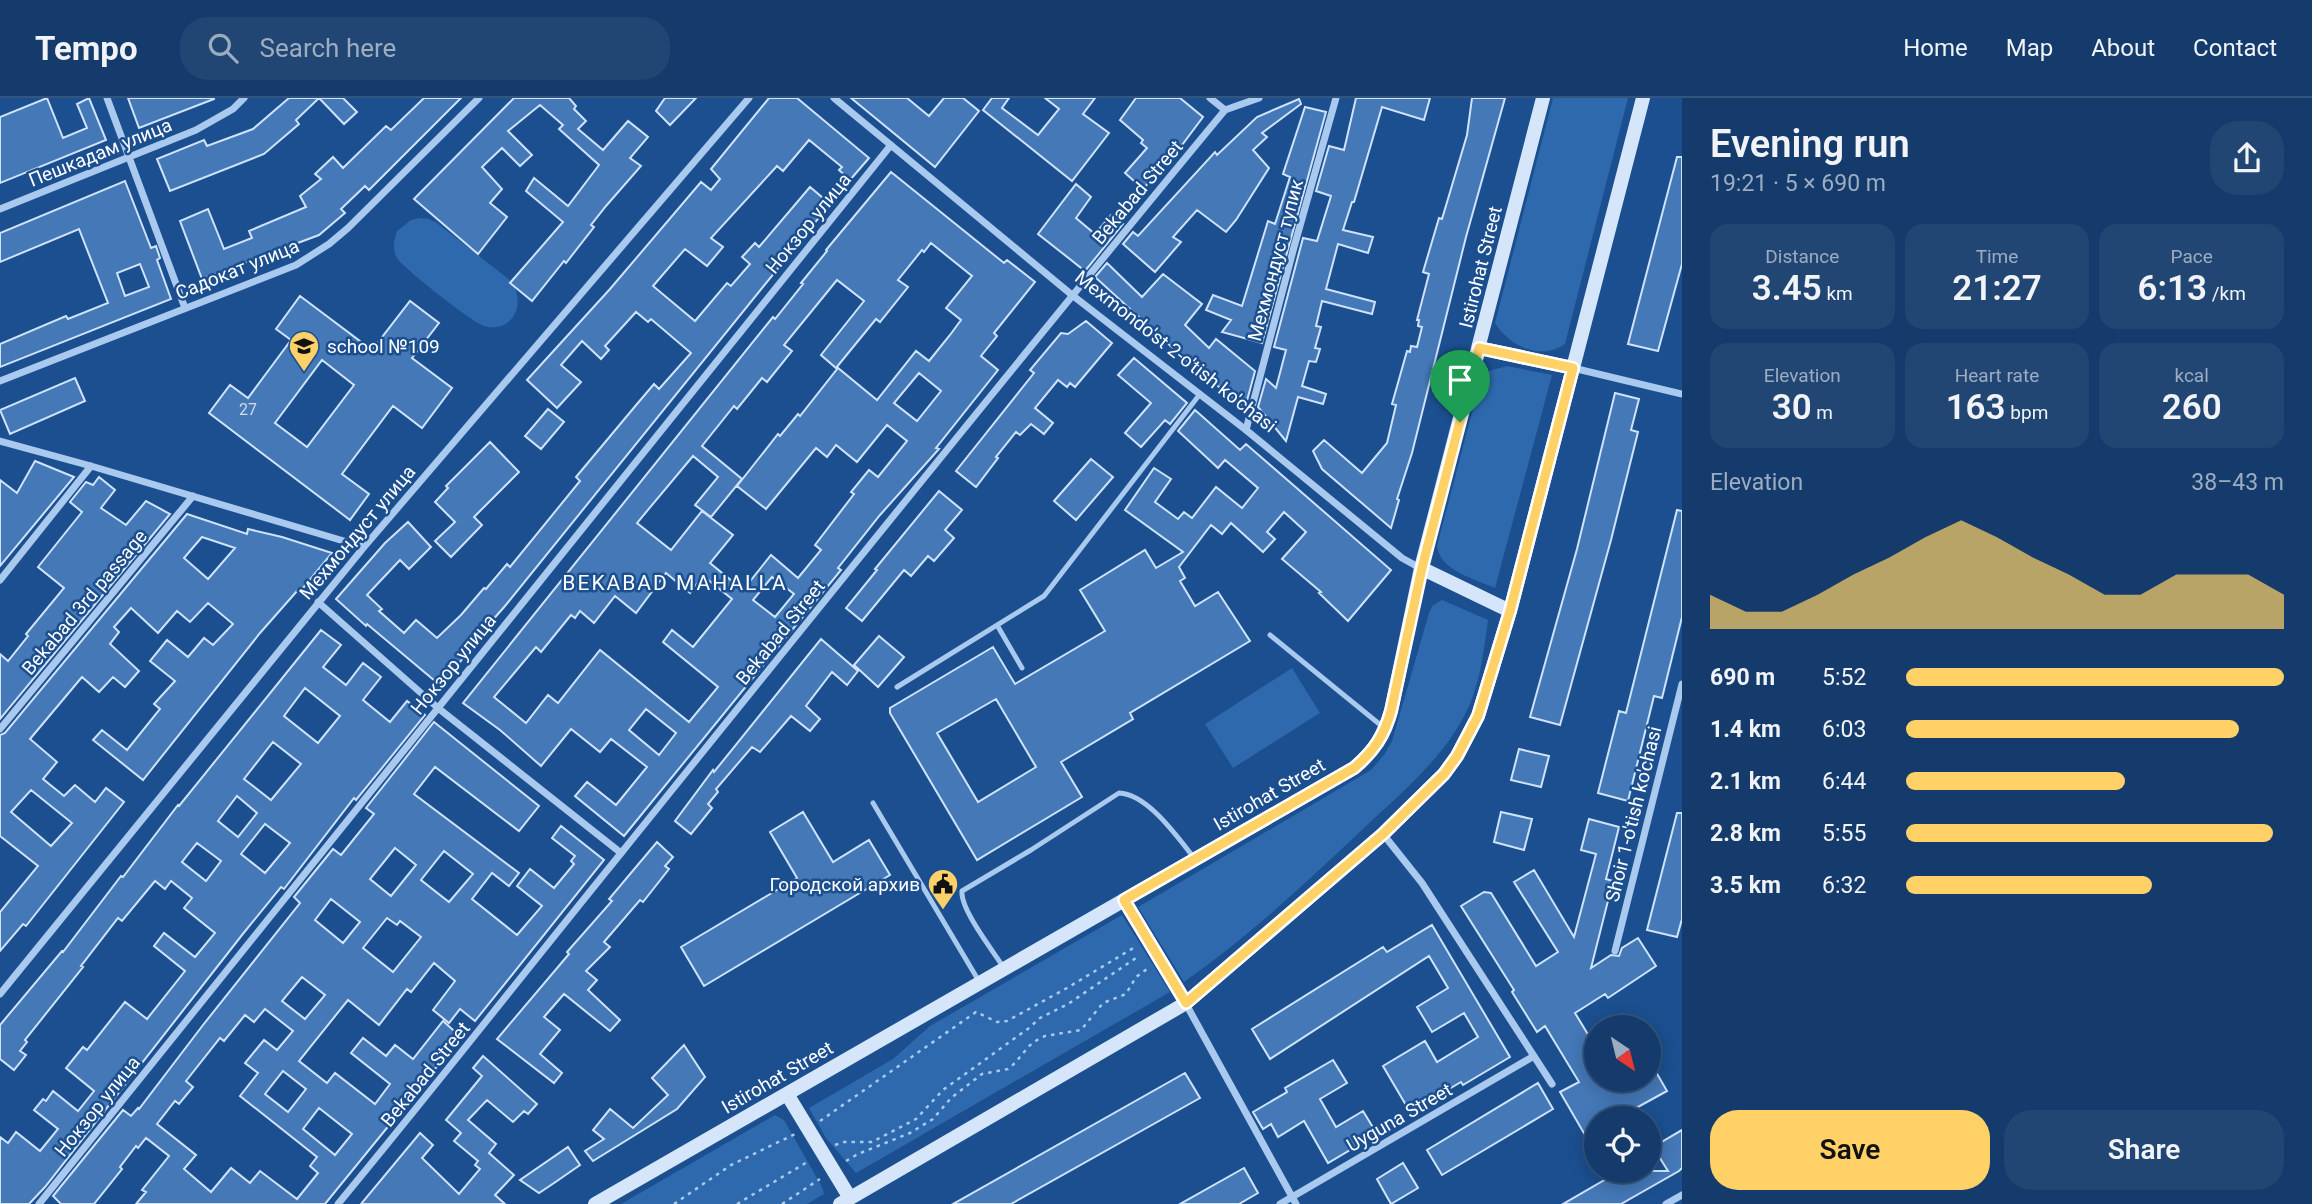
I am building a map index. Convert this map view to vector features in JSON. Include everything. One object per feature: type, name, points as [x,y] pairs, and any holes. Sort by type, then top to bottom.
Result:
[{"type":"main road","name":"Istirohat Street","points":[[595,1204],[1354,768],[1377,746],[1386,729],[1422,568],[1543,98]]},
{"type":"main road","points":[[787,1094],[833,1170],[845,1201],[1186,1003],[1383,834],[1444,774],[1468,736],[1485,694],[1510,611],[1643,98]]},
{"type":"main road","points":[[1479,348],[1573,368]]},
{"type":"main road","name":"Mexmondo'st 2-o'tish ko'chasi","points":[[1422,568],[1510,611]]},
{"type":"main road","points":[[1124,900],[1186,1003]]},
{"type":"street","points":[[107,98],[184,308]]},
{"type":"street","name":"Пешкадам улица","points":[[0,209],[196,130],[233,108],[244,98]]},
{"type":"street","name":"Садокат улица","points":[[0,381],[296,265],[329,244],[479,98]]},
{"type":"street","name":"Мехмондуст улица","points":[[0,994],[318,602],[749,98]]},
{"type":"street","name":"Mexmondo'st 2-o'tish ko'chasi","points":[[834,98],[1072,295],[1246,430],[1402,558],[1422,568]]},
{"type":"street","points":[[1210,98],[1225,110],[1259,98]]},
{"type":"street","name":"Мехмондуст тупик","points":[[1246,430],[1336,98]]},
{"type":"street","name":"Bekabad Street","points":[[338,1204],[446,1075],[621,853],[1225,110]]},
{"type":"street","name":"Нокзор улица","points":[[39,1204],[891,145]]},
{"type":"street","points":[[1573,368],[1682,394]]},
{"type":"street","points":[[0,441],[364,547]]},
{"type":"street","points":[[0,580],[91,466]]},
{"type":"street","name":"Bekabad 3rd passage","points":[[0,729],[193,496]]},
{"type":"street","points":[[318,602],[438,708],[621,853]]},
{"type":"street","name":"Shoir 1-o'tish ko'chasi","points":[[1615,951],[1682,684]]},
{"type":"street","points":[[1383,834],[1422,883],[1552,1084]]},
{"type":"street","points":[[1186,1003],[1294,1200]]},
{"type":"street","name":"Uyguna Street","points":[[1280,1204],[1294,1200],[1534,1056]]},
{"type":"street","points":[[1666,1204],[1682,1195]]},
{"type":"lane","points":[[897,687],[1044,596],[1200,394]]},
{"type":"lane","points":[[997,625],[1022,668]]},
{"type":"lane","points":[[1270,635],[1386,729]]},
{"type":"lane","points":[[1004,969],[964,905],[961,891],[1119,793],[1132,795],[1147,806],[1195,859]]},
{"type":"lane","points":[[873,803],[980,983]]},
{"type":"path","points":[[674,1204],[731,1165],[808,1128],[976,1012],[997,1023],[1007,1021],[1140,944]]},
{"type":"path","points":[[832,1146],[844,1142],[872,1142],[916,1119],[943,1090],[1040,1018],[1068,1004],[1139,956]]},
{"type":"path","points":[[782,1204],[858,1154],[900,1137],[933,1119],[951,1098],[973,1080],[989,1071],[1008,1069],[1037,1040],[1045,1036],[1081,1030],[1103,1003],[1126,994],[1136,977],[1153,964]]},
{"type":"path","points":[[737,1204],[810,1160]]},
{"type":"shaded area","points":[[1553,98],[1628,98],[1565,344],[1556,349],[1536,351],[1526,349],[1508,338],[1495,323]]},
{"type":"shaded area","points":[[420,218],[437,223],[511,281],[518,298],[510,321],[494,327],[477,323],[402,264],[394,251],[397,231],[411,220]]},
{"type":"shaded area","points":[[1507,366],[1552,375],[1495,588],[1451,568],[1440,555],[1437,546],[1480,382],[1489,371]]},
{"type":"shaded area","points":[[1442,600],[1488,620],[1474,694],[1449,740],[1408,786],[1298,889],[1231,947],[1184,982],[1138,907],[1371,770],[1392,741],[1429,613],[1432,606]]},
{"type":"shaded area","points":[[1292,668],[1320,713],[1233,768],[1205,724]]},
{"type":"shaded area","points":[[1122,915],[1170,992],[856,1173],[826,1138],[809,1108],[893,1059],[930,1026]]},
{"type":"shaded area","points":[[775,1115],[784,1120],[822,1187],[824,1194],[807,1204],[621,1204]]},
{"type":"building","points":[[47,98],[63,138],[87,128],[77,104],[89,98],[106,140],[0,183],[0,117]]},
{"type":"building","points":[[128,98],[214,98],[214,99],[139,128]]},
{"type":"building","points":[[289,98],[319,98],[296,120],[299,124],[264,154],[170,191],[157,159],[204,140],[207,146],[253,129]]},
{"type":"building","points":[[319,98],[343,98],[357,112],[344,124]]},
{"type":"building","points":[[424,98],[461,98],[369,190],[365,186],[341,209],[345,213],[319,235],[202,279],[180,221],[208,209],[224,249],[252,238],[249,231],[306,207],[300,196],[321,179],[315,174],[333,157],[343,168],[386,126],[391,130]]},
{"type":"building","points":[[514,98],[569,98],[576,106],[574,109],[586,121],[578,129],[603,150],[628,121],[648,137],[630,158],[641,166],[591,225],[594,227],[566,263],[564,261],[532,301],[510,283],[563,222],[526,191],[534,178],[568,206],[599,165],[559,129],[563,125],[540,105],[508,131],[532,155],[520,166],[502,148],[482,167],[502,189],[490,203],[507,217],[478,254],[414,199]]},
{"type":"building","points":[[665,98],[696,98],[670,125],[656,111]]},
{"type":"building","points":[[769,98],[797,98],[869,158],[850,180],[839,170],[842,167],[809,140],[783,171],[777,166],[711,238],[723,247],[707,266],[685,249],[653,286],[695,321],[727,283],[731,286],[750,264],[742,257],[755,243],[759,247],[810,187],[830,204],[505,606],[461,656],[463,658],[441,686],[336,599],[385,543],[408,522],[431,547],[409,569],[400,560],[367,595],[382,609],[379,611],[404,633],[416,620],[437,638],[507,564],[510,567],[580,481],[576,477],[637,404],[654,384],[659,389],[691,353],[651,319],[648,322],[636,312],[605,346],[609,350],[601,359],[582,341],[561,365],[581,382],[557,408],[527,380],[610,289],[701,182],[711,190],[720,179],[711,169]]},
{"type":"building","points":[[851,98],[907,98],[929,116],[944,98],[963,98],[979,111],[935,167]]},
{"type":"building","points":[[992,98],[1009,98],[1002,108],[1038,135],[1059,109],[1045,98],[1095,98],[1083,114],[1109,133],[1072,181],[983,110]]},
{"type":"building","points":[[1136,98],[1180,98],[1203,117],[1167,165],[1166,163],[1143,189],[1125,173],[1147,148],[1141,143],[1143,140],[1120,120]]},
{"type":"building","points":[[1356,98],[1430,98],[1424,120],[1382,107],[1343,230],[1373,237],[1368,253],[1338,244],[1326,289],[1375,302],[1372,314],[1322,301],[1316,326],[1321,327],[1315,348],[1320,349],[1316,362],[1309,361],[1302,386],[1326,394],[1323,404],[1298,397],[1286,441],[1258,407],[1266,379],[1276,388],[1286,350],[1274,347],[1303,238],[1317,241],[1331,196],[1316,191],[1329,146],[1344,150]]},
{"type":"building","points":[[1472,98],[1505,98],[1391,528],[1322,469],[1313,451],[1324,440],[1362,473],[1387,443],[1396,405],[1392,404],[1407,351],[1410,352],[1411,346],[1417,347],[1422,327],[1418,326],[1417,320],[1429,274],[1423,272],[1467,135]]},
{"type":"building","points":[[1299,99],[1301,104],[1262,133],[1267,137],[1253,150],[1269,168],[1226,232],[1197,210],[1173,237],[1181,242],[1155,272],[1123,244],[1133,232],[1138,236],[1215,152],[1217,155],[1257,117]]},
{"type":"building","points":[[1305,107],[1326,112],[1262,343],[1222,332],[1231,320],[1206,310],[1213,295],[1242,306],[1268,221],[1275,224],[1290,177],[1283,174]]},
{"type":"building","points":[[1677,157],[1682,157],[1682,264],[1658,351],[1628,344]]},
{"type":"building","points":[[891,172],[1004,263],[1007,260],[1035,282],[994,333],[997,336],[981,356],[998,370],[936,448],[939,449],[880,515],[838,568],[841,570],[624,836],[575,796],[587,782],[616,805],[647,767],[611,739],[600,752],[571,729],[541,766],[500,730],[463,703],[773,317],[775,319],[826,250]],"holes":[[[931,243],[972,276],[946,308],[961,320],[950,335],[929,361],[916,351],[877,400],[838,368],[800,416],[798,414],[780,436],[778,434],[737,486],[766,509],[816,448],[827,457],[836,445],[857,462],[887,425],[907,441],[878,477],[869,470],[851,492],[854,494],[815,545],[821,550],[798,578],[771,555],[743,590],[710,563],[733,535],[702,511],[671,550],[637,523],[693,456],[718,477],[695,505],[711,517],[742,479],[702,446],[734,406],[737,409],[762,378],[767,382],[792,351],[784,345],[837,280],[864,301],[821,355],[836,368],[876,319],[880,322],[908,287],[898,280],[922,250],[924,252]],[[919,373],[941,391],[917,421],[894,403]],[[666,573],[690,593],[703,576],[732,599],[693,647],[672,630],[663,642],[718,687],[689,722],[600,650],[558,703],[548,695],[526,723],[494,697],[536,647],[541,652],[571,615],[575,618],[580,611],[594,623],[615,596],[636,613]],[[772,577],[794,594],[775,617],[753,600]],[[646,709],[676,733],[659,755],[629,730]]]},
{"type":"building","points":[[125,181],[151,248],[156,246],[160,258],[157,260],[171,299],[0,367],[0,344],[66,316],[68,319],[108,303],[79,229],[0,262],[0,233]],"holes":[[[140,264],[149,287],[125,296],[117,273]]]},
{"type":"building","points":[[1076,184],[1091,197],[1076,218],[1095,234],[1111,215],[1123,224],[1085,271],[1038,234]]},
{"type":"building","points":[[1107,263],[1142,297],[1163,274],[1202,304],[1185,325],[1209,348],[1216,339],[1255,371],[1245,408],[1187,361],[1095,277]]},
{"type":"building","points":[[300,296],[372,350],[410,301],[439,323],[412,358],[452,388],[422,428],[393,406],[342,474],[369,494],[350,520],[209,413],[230,385],[248,398],[291,340],[276,329]],"holes":[[[322,360],[354,385],[307,447],[275,423]]]},
{"type":"building","points":[[1086,321],[1112,343],[1075,387],[1070,383],[1067,387],[1058,380],[1035,408],[1053,423],[1044,434],[1031,424],[1020,435],[1016,432],[976,487],[956,471],[1034,373],[1030,370],[1061,333],[1068,334]]},
{"type":"building","points":[[1134,358],[1187,403],[1170,424],[1165,420],[1141,447],[1125,433],[1151,403],[1118,375]]},
{"type":"building","points":[[75,378],[85,401],[10,434],[0,410]]},
{"type":"building","points":[[1615,393],[1639,399],[1631,430],[1638,432],[1560,725],[1530,717],[1577,549]]},
{"type":"building","points":[[548,409],[564,422],[541,449],[525,436]]},
{"type":"building","points":[[1195,410],[1240,450],[1246,444],[1391,570],[1348,621],[1319,593],[1321,592],[1282,559],[1306,532],[1284,512],[1267,532],[1275,539],[1263,552],[1231,523],[1222,534],[1211,525],[1179,567],[1185,578],[1180,581],[1195,606],[1218,592],[1250,641],[1130,713],[1133,719],[1061,762],[1082,797],[977,860],[890,713],[890,708],[993,647],[1015,684],[1105,631],[1080,590],[1145,550],[1156,568],[1183,552],[1125,510],[1154,468],[1171,479],[1155,502],[1178,519],[1184,512],[1192,518],[1216,487],[1242,508],[1258,488],[1225,460],[1218,468],[1178,431]],"holes":[[[996,699],[1036,767],[978,802],[937,733]]]},
{"type":"building","points":[[490,442],[519,472],[474,517],[482,525],[451,557],[435,541],[455,522],[435,502],[448,488],[446,486]]},
{"type":"building","points":[[1091,459],[1113,477],[1076,520],[1054,501]]},
{"type":"building","points":[[35,461],[74,477],[0,566],[0,480],[17,493]]},
{"type":"building","points":[[99,477],[115,490],[101,508],[126,525],[146,501],[170,514],[0,719],[0,654],[8,661],[28,636],[26,634],[64,588],[38,567],[82,512],[70,502],[86,482],[93,485]]},
{"type":"building","points":[[939,491],[962,510],[945,530],[954,538],[934,561],[928,556],[911,576],[904,570],[862,621],[846,608]]},
{"type":"building","points":[[1677,510],[1682,511],[1682,617],[1662,698],[1654,696],[1628,801],[1598,793],[1619,711],[1626,713]]},
{"type":"building","points":[[187,514],[247,534],[248,529],[332,553],[299,593],[297,591],[260,633],[143,780],[93,740],[102,730],[127,750],[160,709],[154,704],[175,681],[150,661],[167,640],[188,657],[204,638],[213,645],[233,624],[208,603],[190,622],[177,611],[158,633],[131,608],[114,627],[119,632],[110,644],[139,671],[125,687],[113,677],[99,692],[82,677],[30,739],[57,762],[43,779],[64,796],[75,785],[95,802],[106,788],[124,802],[26,926],[23,924],[0,951],[0,912],[38,866],[0,836],[0,735],[5,733]],"holes":[[[202,537],[235,548],[208,579],[184,558]],[[31,790],[72,823],[51,846],[11,812]]]},
{"type":"building","points":[[321,630],[341,645],[323,667],[346,685],[363,663],[381,677],[363,700],[390,722],[407,701],[425,715],[356,800],[354,798],[284,889],[281,887],[242,935],[45,1187],[29,1204],[0,1204],[0,1137],[8,1143],[16,1132],[40,1151],[58,1129],[34,1110],[43,1099],[46,1101],[53,1091],[78,1111],[94,1091],[66,1068],[83,1047],[87,1050],[125,1002],[147,1019],[185,971],[154,946],[164,933],[195,957],[215,933],[184,908],[192,898],[171,881],[165,889],[155,881],[122,921],[118,918],[25,1040],[27,1042],[20,1051],[26,1055],[14,1070],[0,1059],[0,1025],[63,952]],"holes":[[[305,688],[340,716],[318,743],[284,716]],[[273,742],[301,764],[271,800],[244,779]],[[237,796],[257,813],[238,837],[218,821]],[[265,824],[290,843],[265,873],[241,854]],[[197,843],[221,861],[206,881],[182,862]]]},
{"type":"building","points":[[879,636],[904,657],[878,687],[854,665]]},
{"type":"building","points":[[821,639],[858,671],[847,685],[832,672],[806,706],[820,719],[810,731],[791,716],[760,752],[752,747],[716,789],[718,792],[708,804],[712,808],[691,834],[675,821],[713,770],[714,772]]},
{"type":"building","points":[[434,722],[539,806],[519,831],[435,767],[414,794],[519,873],[509,886],[492,873],[472,899],[517,935],[542,906],[517,886],[530,869],[554,888],[574,864],[571,861],[575,856],[552,838],[561,826],[604,860],[475,1021],[460,1009],[449,1023],[433,1010],[455,981],[434,963],[411,992],[407,989],[379,1025],[348,1000],[299,1061],[327,1083],[335,1073],[375,1104],[390,1084],[351,1053],[363,1038],[386,1056],[395,1045],[413,1059],[443,1021],[461,1037],[325,1204],[136,1204],[146,1192],[142,1190],[169,1156],[146,1138],[138,1148],[136,1146],[120,1167],[122,1169],[94,1204],[61,1204],[53,1196],[123,1110],[131,1116],[139,1109],[300,903],[294,897],[333,849],[341,855],[374,814],[366,808]],"holes":[[[395,848],[416,865],[391,896],[370,879]],[[444,851],[473,874],[449,902],[421,880]],[[331,899],[360,922],[343,943],[315,920]],[[387,918],[397,925],[400,921],[421,937],[393,972],[363,948]],[[302,977],[325,995],[305,1019],[282,1001]],[[265,1009],[293,1031],[277,1050],[264,1040],[245,1063],[258,1073],[240,1096],[317,1157],[310,1166],[318,1173],[297,1199],[260,1171],[250,1183],[231,1168],[211,1192],[184,1169],[196,1155],[157,1124],[175,1101],[179,1104],[193,1087],[186,1081],[220,1038],[224,1041],[245,1015],[254,1022]],[[283,1071],[306,1089],[288,1112],[265,1094]],[[319,1108],[352,1134],[335,1155],[303,1129]]]},
{"type":"building","points":[[1519,749],[1549,756],[1541,787],[1511,780]]},
{"type":"building","points":[[803,812],[833,862],[869,840],[890,875],[704,986],[681,947],[797,878],[770,832]]},
{"type":"building","points":[[1501,812],[1532,819],[1524,850],[1494,842]]},
{"type":"building","points":[[1677,813],[1682,813],[1682,919],[1677,937],[1647,930]]},
{"type":"building","points":[[1589,819],[1619,827],[1606,879],[1613,881],[1591,968],[1611,955],[1619,956],[1622,948],[1638,938],[1656,966],[1608,998],[1605,994],[1575,1013],[1584,1028],[1584,1092],[1661,1092],[1661,1081],[1667,1091],[1640,1106],[1584,1106],[1584,1133],[1560,1092],[1579,1082],[1545,1026],[1537,1032],[1461,906],[1484,892],[1491,893],[1536,966],[1558,952],[1514,882],[1534,870],[1574,937],[1596,854],[1581,850]]},
{"type":"building","points":[[657,842],[673,857],[665,866],[669,869],[643,902],[640,900],[604,942],[610,947],[586,971],[597,980],[588,990],[620,1020],[610,1031],[564,994],[544,1017],[560,1030],[540,1054],[562,1073],[554,1083],[497,1039],[569,954],[567,952],[612,901],[609,899]]},
{"type":"building","points":[[1432,925],[1510,1057],[1410,1112],[1383,1066],[1425,1041],[1437,1062],[1478,1037],[1464,1013],[1432,1032],[1417,1007],[1448,988],[1429,956],[1270,1059],[1252,1029],[1383,947],[1387,952]]},
{"type":"building","points":[[684,1045],[705,1077],[677,1109],[593,1161],[585,1151],[604,1139],[593,1130],[610,1109],[633,1128],[668,1095],[652,1078]]},
{"type":"building","points":[[483,1056],[537,1104],[528,1114],[524,1111],[513,1122],[487,1100],[468,1120],[496,1144],[489,1153],[514,1175],[495,1195],[505,1204],[361,1204],[420,1133],[433,1145],[422,1158],[459,1194],[480,1169],[475,1165],[478,1161],[454,1141],[461,1133],[446,1120],[482,1076],[473,1068]]},
{"type":"building","points":[[1333,1060],[1347,1083],[1320,1099],[1336,1127],[1363,1111],[1377,1134],[1328,1163],[1304,1121],[1278,1137],[1271,1124],[1263,1129],[1253,1112],[1287,1092],[1285,1088]]},
{"type":"building","points":[[1185,1073],[1200,1098],[1011,1204],[953,1204]]},
{"type":"building","points":[[1538,1083],[1553,1109],[1442,1175],[1427,1150]]},
{"type":"building","points":[[1682,1130],[1682,1168],[1661,1181],[1661,1171],[1668,1171],[1661,1160],[1661,1142]]},
{"type":"building","points":[[568,1147],[580,1165],[557,1181],[539,1193],[520,1180]]},
{"type":"building","points":[[1403,1163],[1418,1188],[1391,1204],[1377,1179]]},
{"type":"building","points":[[1244,1168],[1258,1193],[1239,1204],[1180,1204]]},
{"type":"building","points":[[1599,1183],[1658,1183],[1621,1204],[1563,1204]]},
{"type":"place","name":"school №109","points":[[304,373]]},
{"type":"place","name":"Городской архив","points":[[943,911]]},
{"type":"district","name":"BEKABAD MAHALLA","points":[[675,583]]},
{"type":"route","points":[[1479,348],[1573,368],[1510,611],[1478,716],[1457,756],[1444,774],[1383,834],[1186,1003],[1124,900],[1354,768],[1377,746],[1391,711],[1422,568],[1460,422],[1479,348]]}]
